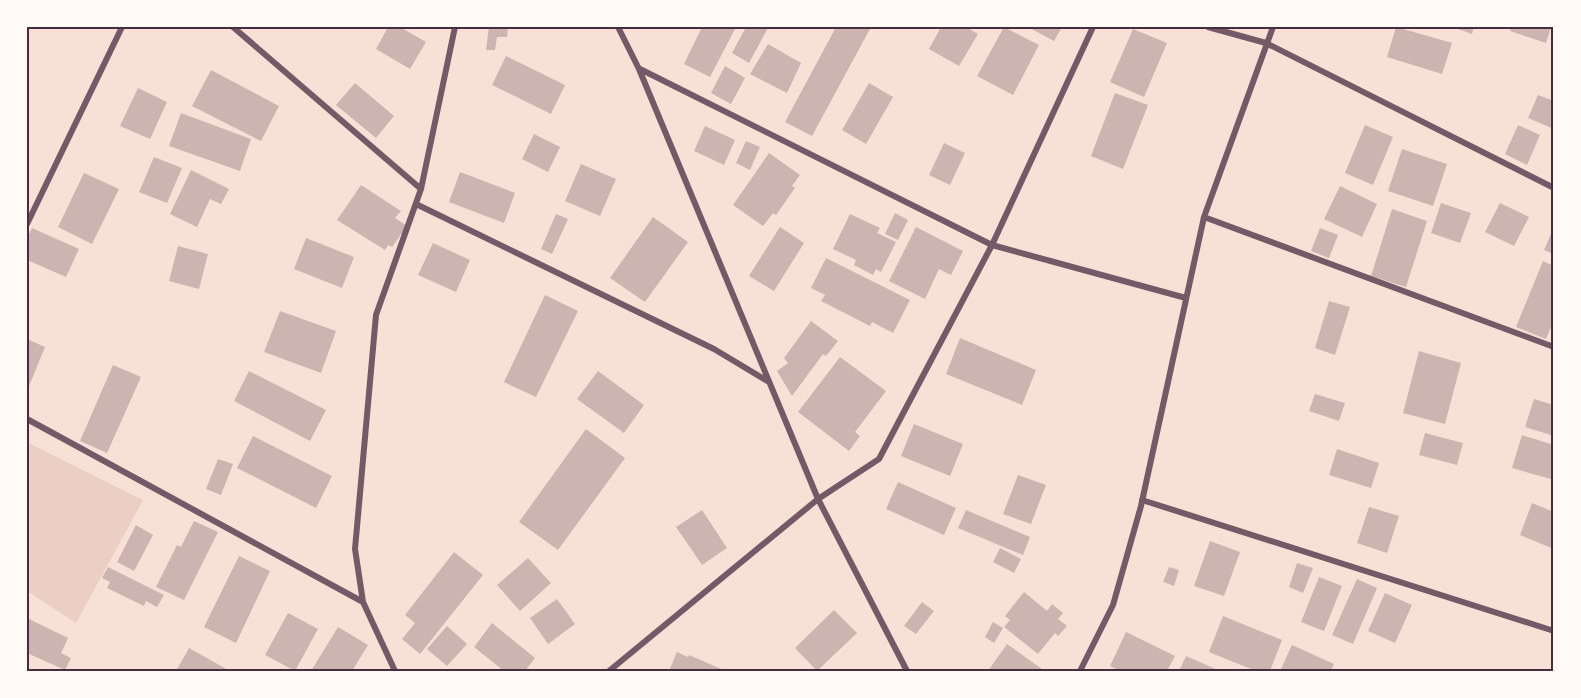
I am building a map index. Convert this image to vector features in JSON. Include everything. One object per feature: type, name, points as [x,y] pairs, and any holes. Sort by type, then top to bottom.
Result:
[{"type":"street","points":[[27,224],[122,27]]},
{"type":"street","points":[[233,27],[421,189]]},
{"type":"street","points":[[396,671],[363,602],[355,549],[376,315],[421,189],[454,27]]},
{"type":"street","points":[[618,27],[639,69],[818,499],[907,671]]},
{"type":"street","points":[[609,671],[818,499],[879,459],[992,245],[1093,27]]},
{"type":"street","points":[[1208,27],[1266,43],[1554,188]]},
{"type":"street","points":[[1080,671],[1113,605],[1142,501],[1204,217],[1273,27]]},
{"type":"street","points":[[639,69],[992,245],[1186,298]]},
{"type":"street","points":[[416,204],[714,349],[770,383]]},
{"type":"street","points":[[1204,217],[1554,347]]},
{"type":"street","points":[[27,418],[363,602]]},
{"type":"street","points":[[1142,501],[1554,631]]},
{"type":"shaded area","points":[[27,442],[143,500],[76,623],[27,591]]},
{"type":"building","points":[[388,27],[400,27],[426,42],[410,69],[376,49]]},
{"type":"building","points":[[489,27],[508,27],[507,37],[497,37],[495,50],[486,50]]},
{"type":"building","points":[[702,27],[736,27],[710,77],[684,64]]},
{"type":"building","points":[[746,27],[768,28],[749,63],[732,53]]},
{"type":"building","points":[[836,27],[871,27],[812,136],[785,122]]},
{"type":"building","points":[[941,27],[966,27],[978,34],[959,66],[929,49]]},
{"type":"building","points":[[1004,27],[1039,45],[1013,95],[977,76]]},
{"type":"building","points":[[1028,27],[1062,27],[1054,41]]},
{"type":"building","points":[[1396,27],[1452,43],[1442,74],[1387,57]]},
{"type":"building","points":[[1452,27],[1474,27],[1472,34]]},
{"type":"building","points":[[1511,27],[1551,27],[1546,43],[1510,31]]},
{"type":"building","points":[[1133,29],[1167,43],[1144,97],[1110,82]]},
{"type":"building","points":[[768,44],[801,63],[787,93],[750,74]]},
{"type":"building","points":[[506,56],[565,85],[551,114],[492,85]]},
{"type":"building","points":[[725,66],[745,78],[731,104],[711,93]]},
{"type":"building","points":[[211,70],[279,106],[261,141],[192,106]]},
{"type":"building","points":[[355,83],[394,116],[376,138],[336,105]]},
{"type":"building","points":[[869,83],[893,97],[866,144],[842,130]]},
{"type":"building","points":[[138,88],[167,102],[150,139],[120,126]]},
{"type":"building","points":[[1115,93],[1148,105],[1123,169],[1091,156]]},
{"type":"building","points":[[1538,95],[1554,101],[1554,129],[1528,118]]},
{"type":"building","points":[[181,113],[251,139],[240,171],[169,146]]},
{"type":"building","points":[[1365,125],[1393,137],[1373,185],[1345,173]]},
{"type":"building","points":[[1518,125],[1540,135],[1527,165],[1505,154]]},
{"type":"building","points":[[705,126],[735,140],[724,165],[694,151]]},
{"type":"building","points":[[534,134],[560,147],[548,172],[522,159]]},
{"type":"building","points":[[746,141],[760,147],[750,170],[736,163]]},
{"type":"building","points":[[944,143],[965,153],[950,185],[929,175]]},
{"type":"building","points":[[1402,149],[1447,164],[1433,206],[1388,191]]},
{"type":"building","points":[[769,153],[800,175],[792,186],[795,188],[776,215],[773,213],[763,226],[733,205]]},
{"type":"building","points":[[154,157],[182,168],[167,203],[139,192]]},
{"type":"building","points":[[581,164],[616,179],[600,216],[565,201]]},
{"type":"building","points":[[191,170],[229,189],[221,204],[210,199],[197,227],[170,214]]},
{"type":"building","points":[[460,172],[515,193],[504,223],[449,202]]},
{"type":"building","points":[[84,173],[119,189],[92,244],[58,227]]},
{"type":"building","points":[[361,185],[401,211],[395,218],[407,226],[392,247],[388,245],[385,250],[337,220]]},
{"type":"building","points":[[1340,186],[1377,204],[1362,237],[1324,219]]},
{"type":"building","points":[[1441,203],[1471,213],[1460,243],[1431,233]]},
{"type":"building","points":[[1500,203],[1529,217],[1514,246],[1485,232]]},
{"type":"building","points":[[1392,209],[1427,221],[1406,287],[1371,276]]},
{"type":"building","points":[[895,213],[908,220],[898,240],[885,234]]},
{"type":"building","points":[[556,214],[568,219],[552,254],[541,249]]},
{"type":"building","points":[[850,214],[880,228],[877,233],[896,242],[881,272],[876,269],[873,275],[854,265],[856,260],[833,249]]},
{"type":"building","points":[[653,217],[688,242],[645,302],[610,278]]},
{"type":"building","points":[[780,227],[804,243],[774,291],[749,276]]},
{"type":"building","points":[[916,227],[963,251],[951,275],[939,269],[925,299],[889,281]]},
{"type":"building","points":[[1554,227],[1554,254],[1544,250]]},
{"type":"building","points":[[32,228],[79,249],[66,277],[27,260],[27,238]]},
{"type":"building","points":[[1320,228],[1338,235],[1329,258],[1311,251]]},
{"type":"building","points":[[306,238],[354,257],[342,288],[294,269]]},
{"type":"building","points":[[433,243],[470,260],[456,292],[418,275]]},
{"type":"building","points":[[178,246],[208,254],[199,289],[169,281]]},
{"type":"building","points":[[826,258],[910,300],[893,333],[872,322],[870,326],[821,301],[825,295],[811,288]]},
{"type":"building","points":[[1543,261],[1554,266],[1554,320],[1546,339],[1516,327]]},
{"type":"building","points":[[545,295],[578,311],[536,397],[504,382]]},
{"type":"building","points":[[1329,301],[1350,307],[1335,355],[1315,348]]},
{"type":"building","points":[[280,311],[336,331],[321,373],[264,352]]},
{"type":"building","points":[[811,321],[838,341],[826,356],[823,354],[792,396],[777,371],[788,363],[784,358]]},
{"type":"building","points":[[960,338],[1036,370],[1022,405],[946,374]]},
{"type":"building","points":[[27,339],[45,347],[27,391]]},
{"type":"building","points":[[1419,351],[1461,363],[1445,424],[1403,413]]},
{"type":"building","points":[[840,357],[886,391],[855,432],[860,436],[849,451],[798,412]]},
{"type":"building","points":[[113,365],[141,377],[107,453],[80,441]]},
{"type":"building","points":[[249,371],[326,410],[310,441],[234,401]]},
{"type":"building","points":[[598,371],[644,405],[624,433],[577,399]]},
{"type":"building","points":[[1315,394],[1345,403],[1339,421],[1309,411]]},
{"type":"building","points":[[1534,399],[1554,405],[1554,436],[1525,427]]},
{"type":"building","points":[[914,424],[963,444],[950,476],[901,456]]},
{"type":"building","points":[[586,429],[625,458],[558,550],[519,522]]},
{"type":"building","points":[[1425,433],[1463,443],[1457,465],[1419,455]]},
{"type":"building","points":[[1522,435],[1554,445],[1554,480],[1512,468]]},
{"type":"building","points":[[253,436],[332,476],[316,508],[237,468]]},
{"type":"building","points":[[1337,449],[1379,463],[1371,488],[1329,475]]},
{"type":"building","points":[[218,459],[233,464],[221,495],[206,489]]},
{"type":"building","points":[[1018,475],[1046,485],[1031,524],[1003,514]]},
{"type":"building","points":[[898,482],[956,508],[944,535],[886,509]]},
{"type":"building","points":[[1532,503],[1554,512],[1554,549],[1520,535]]},
{"type":"building","points":[[1369,507],[1399,516],[1387,553],[1357,543]]},
{"type":"building","points":[[702,510],[727,548],[702,565],[676,527]]},
{"type":"building","points":[[966,510],[1030,537],[1023,555],[958,528]]},
{"type":"building","points":[[194,521],[218,532],[184,600],[156,587],[177,545],[181,547]]},
{"type":"building","points":[[136,525],[153,535],[134,571],[117,562]]},
{"type":"building","points":[[1210,541],[1240,552],[1224,596],[1194,586]]},
{"type":"building","points":[[1000,548],[1021,559],[1014,573],[993,562]]},
{"type":"building","points":[[454,552],[483,575],[420,654],[402,639],[415,623],[405,615]]},
{"type":"building","points":[[239,556],[270,571],[236,643],[204,627]]},
{"type":"building","points":[[528,558],[551,583],[520,611],[497,585]]},
{"type":"building","points":[[1297,563],[1313,568],[1303,593],[1289,587]]},
{"type":"building","points":[[108,567],[164,595],[157,607],[146,601],[144,606],[107,588],[110,582],[102,578]]},
{"type":"building","points":[[1169,567],[1179,570],[1174,586],[1163,582]]},
{"type":"building","points":[[1319,577],[1342,586],[1324,631],[1301,622]]},
{"type":"building","points":[[1357,579],[1377,588],[1353,644],[1332,635]]},
{"type":"building","points":[[1024,592],[1047,611],[1052,604],[1063,613],[1058,619],[1067,626],[1058,636],[1055,633],[1038,654],[1004,627],[1010,620],[1005,616]]},
{"type":"building","points":[[1385,593],[1412,605],[1395,643],[1368,631]]},
{"type":"building","points":[[557,599],[575,624],[548,644],[530,618]]},
{"type":"building","points":[[922,602],[934,611],[916,634],[904,626]]},
{"type":"building","points":[[834,610],[857,633],[817,671],[795,648]]},
{"type":"building","points":[[288,613],[318,629],[295,671],[265,655]]},
{"type":"building","points":[[1223,616],[1282,640],[1270,671],[1256,671],[1209,652]]},
{"type":"building","points":[[27,618],[68,638],[61,653],[71,658],[65,670],[27,653]]},
{"type":"building","points":[[993,622],[1003,628],[994,643],[985,637]]},
{"type":"building","points":[[492,623],[535,658],[525,671],[504,671],[474,647]]},
{"type":"building","points":[[447,626],[467,644],[447,666],[427,649]]},
{"type":"building","points":[[338,627],[368,645],[352,671],[311,671]]},
{"type":"building","points":[[1126,632],[1175,656],[1167,671],[1120,671],[1110,666]]},
{"type":"building","points":[[1007,644],[1042,669],[1041,671],[988,671]]},
{"type":"building","points":[[1292,645],[1334,664],[1331,671],[1280,671]]},
{"type":"building","points":[[189,648],[230,671],[176,671]]},
{"type":"building","points":[[677,652],[688,657],[689,655],[726,671],[669,671]]},
{"type":"building","points":[[1186,656],[1220,671],[1179,671]]}]
